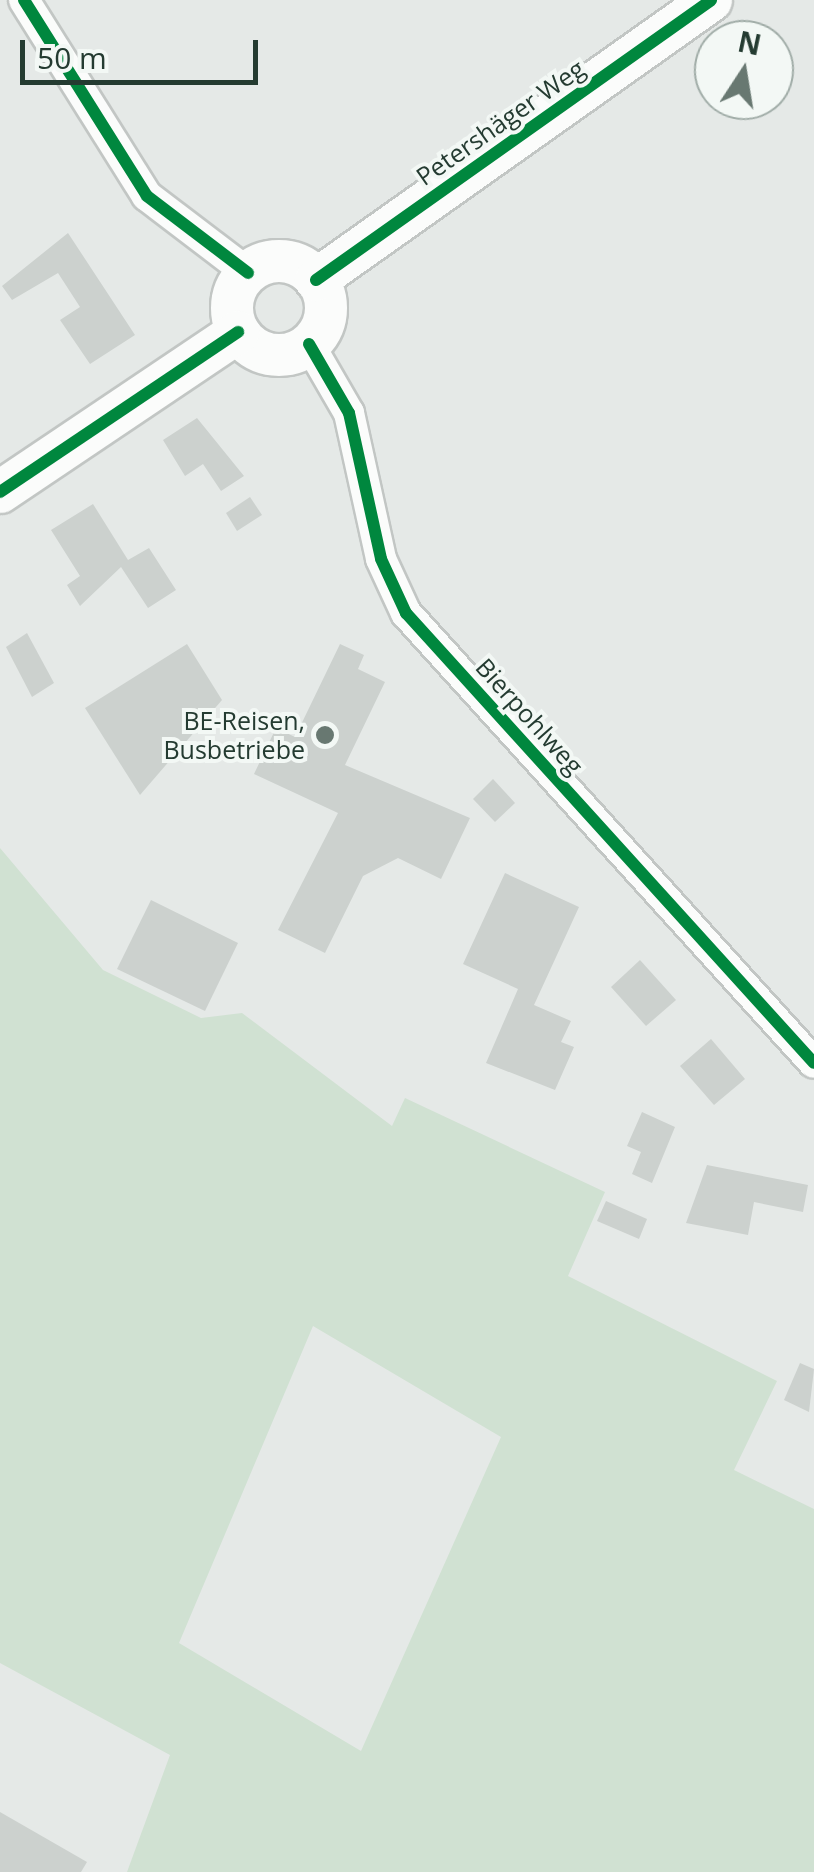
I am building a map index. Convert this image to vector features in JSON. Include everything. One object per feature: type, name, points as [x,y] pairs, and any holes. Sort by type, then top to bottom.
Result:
[{"type":"street","points":[[24,0],[147,196],[248,273]]},
{"type":"street","name":"Petershäger Weg","points":[[316,280],[711,0]]},
{"type":"street","points":[[280,262],[316,280],[325,314],[309,344],[266,354],[238,332],[233,297],[248,273],[280,262]]},
{"type":"street","points":[[0,492],[238,332]]},
{"type":"street","name":"Bierpohlweg","points":[[309,344],[349,413],[381,558],[406,613],[814,1063]]},
{"type":"green space","points":[[0,848],[103,970],[201,1018],[242,1013],[392,1126],[405,1098],[605,1192],[568,1276],[777,1381],[734,1470],[814,1509],[814,1872],[127,1872],[170,1755],[0,1663]],"holes":[[[313,1326],[501,1437],[361,1751],[179,1643]]]},
{"type":"building","points":[[68,233],[135,335],[90,364],[60,320],[80,307],[58,273],[12,300],[2,286]]},
{"type":"building","points":[[197,418],[244,476],[221,491],[203,464],[185,476],[163,440]]},
{"type":"building","points":[[250,497],[262,515],[237,531],[226,513]]},
{"type":"building","points":[[93,504],[128,560],[149,548],[176,590],[148,608],[121,567],[80,606],[67,585],[80,576],[51,530]]},
{"type":"building","points":[[27,633],[54,683],[32,697],[6,647]]},
{"type":"building","points":[[187,644],[222,700],[140,795],[85,708]]},
{"type":"building","points":[[340,644],[364,655],[358,669],[385,682],[345,765],[470,818],[441,879],[398,858],[363,876],[325,953],[278,930],[338,813],[254,774],[276,728],[295,737]]},
{"type":"building","points":[[493,779],[515,803],[495,822],[473,799]]},
{"type":"building","points":[[505,873],[579,907],[534,1005],[571,1021],[561,1042],[574,1047],[555,1090],[486,1063],[518,989],[463,964]]},
{"type":"building","points":[[151,900],[238,943],[205,1011],[117,969]]},
{"type":"building","points":[[640,960],[676,1000],[646,1026],[611,987]]},
{"type":"building","points":[[711,1039],[745,1079],[714,1105],[680,1066]]},
{"type":"building","points":[[642,1112],[675,1127],[652,1183],[632,1174],[641,1152],[627,1146]]},
{"type":"building","points":[[707,1165],[808,1185],[803,1212],[754,1202],[748,1235],[686,1223]]},
{"type":"building","points":[[606,1201],[647,1219],[639,1239],[597,1221]]},
{"type":"building","points":[[800,1363],[814,1369],[809,1412],[784,1400]]},
{"type":"building","points":[[0,1812],[87,1862],[81,1872],[0,1872]]},
{"type":"cycle path","points":[[24,0],[147,196],[248,273]]},
{"type":"cycle path","points":[[316,280],[711,0]]},
{"type":"cycle path","points":[[0,492],[238,332]]},
{"type":"cycle path","points":[[309,344],[349,413],[381,559],[406,613],[814,1063]]},
{"type":"place","name":"BE-Reisen, Busbetriebe","points":[[325,735]]}]
